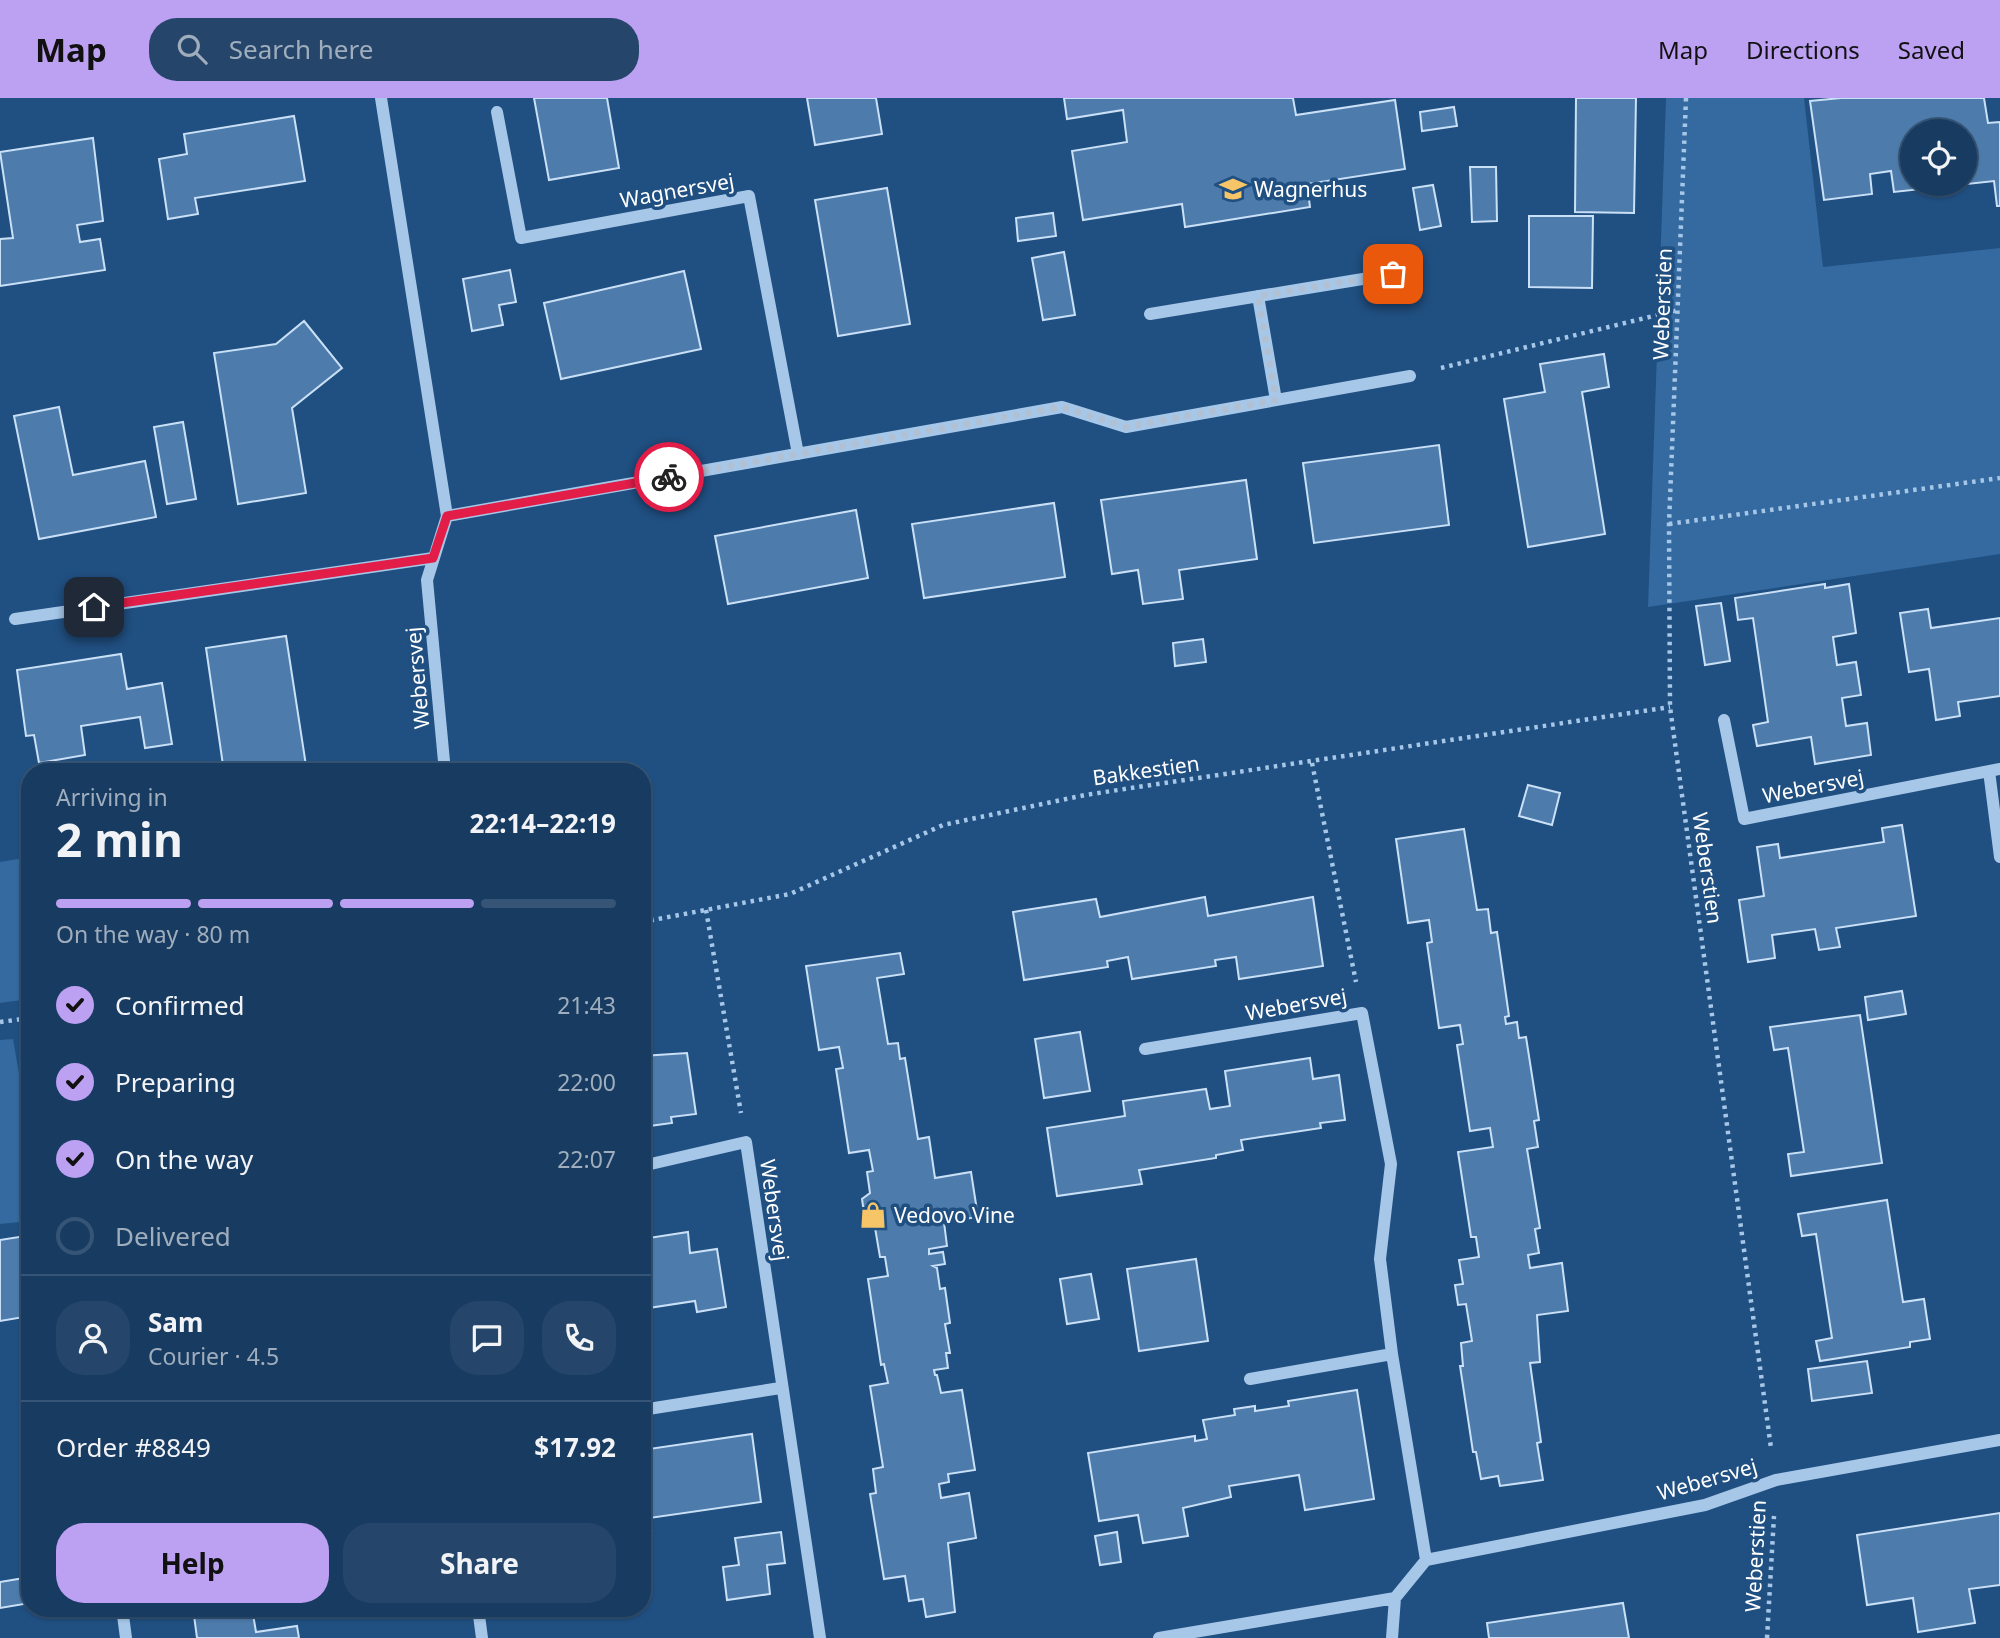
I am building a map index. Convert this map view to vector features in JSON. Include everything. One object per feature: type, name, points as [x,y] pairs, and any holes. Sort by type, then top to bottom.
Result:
[{"type":"street","points":[[15,619],[433,558],[447,516],[381,98]]},
{"type":"street","name":"Wagnersvej","points":[[497,113],[521,238],[750,196],[798,454]]},
{"type":"street","points":[[1150,314],[1393,274]]},
{"type":"street","points":[[1258,296],[1276,400]]},
{"type":"street","points":[[447,516],[1062,407],[1126,427],[1410,376]]},
{"type":"street","name":"Webersvej","points":[[433,558],[427,580],[444,763]]},
{"type":"street","name":"Webersvej","points":[[1724,720],[1744,819],[1994,770],[2000,858]]},
{"type":"street","name":"Webersvej","points":[[1145,1049],[1362,1013],[1391,1164],[1380,1259],[1392,1354],[1426,1560],[1704,1505],[1776,1479],[2000,1440]]},
{"type":"street","name":"Webersvej","points":[[651,1164],[746,1142],[780,1388],[820,1638]]},
{"type":"street","points":[[1250,1379],[1392,1354]]},
{"type":"street","points":[[651,1409],[780,1388]]},
{"type":"street","points":[[1392,1638],[1395,1598],[1426,1560]]},
{"type":"street","points":[[1159,1638],[1395,1598]]},
{"type":"street","points":[[123,1617],[126,1638]]},
{"type":"street","points":[[479,1617],[482,1638]]},
{"type":"path","name":"Weberstien","points":[[1686,98],[1669,524],[1670,707],[1776,1479],[1767,1638]]},
{"type":"path","points":[[1410,376],[1678,310]]},
{"type":"path","points":[[1669,524],[2000,478]]},
{"type":"path","name":"Bakkestien","points":[[651,920],[790,894],[943,825],[1085,795],[1312,763],[1670,707]]},
{"type":"path","points":[[1312,763],[1362,1013]]},
{"type":"path","points":[[706,910],[746,1142]]},
{"type":"path","points":[[0,1022],[21,1018]]},
{"type":"shaded area","points":[[1666,98],[1804,98],[1823,267],[2000,248],[2000,554],[1648,607]]},
{"type":"shaded area","points":[[21,858],[21,1000],[0,1003],[0,862]]},
{"type":"shaded area","points":[[13,1039],[21,1085],[21,1222],[0,1224],[0,1040]]},
{"type":"building","points":[[534,98],[607,98],[619,168],[549,180]]},
{"type":"building","points":[[807,98],[876,98],[882,134],[815,145]]},
{"type":"building","points":[[1064,98],[1293,98],[1296,115],[1395,100],[1405,169],[1307,184],[1310,207],[1185,227],[1182,204],[1083,220],[1072,151],[1127,142],[1123,110],[1067,119]]},
{"type":"building","points":[[1576,98],[1636,98],[1634,213],[1575,212]]},
{"type":"building","points":[[1841,98],[1984,98],[1988,123],[2000,122],[2000,206],[1997,206],[1994,181],[1977,183],[1977,119],[1900,119],[1900,191],[1894,192],[1891,171],[1870,174],[1872,194],[1824,200],[1810,101]]},
{"type":"building","points":[[1454,107],[1457,126],[1422,131],[1420,112]]},
{"type":"building","points":[[294,116],[305,181],[195,198],[198,214],[168,219],[159,159],[187,154],[184,134]]},
{"type":"building","points":[[93,138],[103,221],[77,225],[80,242],[100,239],[105,270],[0,286],[0,239],[13,238],[0,152]]},
{"type":"building","points":[[1470,167],[1496,167],[1497,221],[1472,222]]},
{"type":"building","points":[[1433,185],[1441,226],[1420,230],[1413,188]]},
{"type":"building","points":[[887,188],[910,324],[838,336],[815,200]]},
{"type":"building","points":[[1053,213],[1056,236],[1018,241],[1016,218]]},
{"type":"building","points":[[1529,216],[1593,216],[1592,288],[1529,287]]},
{"type":"building","points":[[1064,252],[1075,315],[1043,320],[1032,258]]},
{"type":"building","points":[[510,270],[516,302],[499,305],[503,325],[472,331],[463,279]]},
{"type":"building","points":[[684,271],[701,349],[561,379],[544,303]]},
{"type":"building","points":[[304,321],[342,368],[292,408],[306,493],[238,504],[214,353],[276,344]]},
{"type":"building","points":[[1604,354],[1609,387],[1582,392],[1605,534],[1528,547],[1504,399],[1545,392],[1540,364]]},
{"type":"building","points":[[59,407],[73,475],[145,461],[156,517],[39,539],[14,416]]},
{"type":"building","points":[[183,422],[196,499],[167,504],[154,427]]},
{"type":"building","points":[[1439,445],[1449,525],[1314,543],[1303,463]]},
{"type":"building","points":[[1246,480],[1257,559],[1179,570],[1183,599],[1143,604],[1138,570],[1112,574],[1101,500]]},
{"type":"building","points":[[1054,503],[1065,577],[924,598],[912,524]]},
{"type":"building","points":[[856,510],[868,578],[728,604],[715,536]]},
{"type":"building","points":[[1825,584],[1825,588],[1849,584],[1856,633],[1833,637],[1837,665],[1856,662],[1861,695],[1842,698],[1846,726],[1867,723],[1871,755],[1815,764],[1811,737],[1757,746],[1753,725],[1768,722],[1753,618],[1738,620],[1735,598]]},
{"type":"building","points":[[1721,603],[1730,661],[1705,665],[1696,606]]},
{"type":"building","points":[[1928,609],[1931,628],[2000,618],[2000,696],[1958,702],[1960,716],[1936,720],[1929,669],[1909,672],[1900,613]]},
{"type":"building","points":[[286,636],[306,763],[223,763],[206,648]]},
{"type":"building","points":[[1203,639],[1206,662],[1175,666],[1173,643]]},
{"type":"building","points":[[121,654],[127,689],[162,683],[172,744],[145,748],[140,717],[81,726],[85,755],[39,763],[34,735],[26,736],[17,670]]},
{"type":"building","points":[[1528,785],[1560,793],[1552,825],[1519,816]]},
{"type":"building","points":[[1902,825],[1916,916],[1836,928],[1840,947],[1819,950],[1815,929],[1772,935],[1775,958],[1748,962],[1739,900],[1764,896],[1757,847],[1778,844],[1780,858],[1884,842],[1882,828]]},
{"type":"building","points":[[1464,829],[1477,910],[1488,909],[1491,933],[1497,932],[1509,1016],[1505,1017],[1506,1024],[1517,1022],[1519,1038],[1526,1037],[1539,1120],[1534,1121],[1538,1147],[1527,1149],[1540,1228],[1535,1229],[1539,1253],[1528,1255],[1530,1268],[1562,1263],[1568,1311],[1537,1315],[1540,1362],[1530,1363],[1541,1442],[1537,1443],[1543,1480],[1500,1486],[1498,1476],[1481,1479],[1476,1452],[1473,1452],[1460,1366],[1463,1366],[1461,1343],[1472,1341],[1466,1304],[1458,1305],[1455,1285],[1463,1284],[1459,1260],[1479,1257],[1476,1237],[1471,1237],[1458,1152],[1493,1147],[1490,1128],[1470,1131],[1457,1045],[1463,1044],[1460,1025],[1439,1028],[1427,943],[1432,942],[1429,920],[1408,923],[1396,839]]},
{"type":"building","points":[[1205,897],[1208,916],[1313,897],[1323,966],[1239,979],[1236,957],[1215,960],[1216,966],[1132,979],[1128,957],[1107,961],[1108,967],[1024,980],[1013,912],[1096,899],[1100,917]]},
{"type":"building","points":[[900,953],[904,974],[877,978],[888,1044],[898,1043],[900,1059],[905,1058],[918,1139],[929,1137],[935,1178],[971,1172],[978,1217],[944,1222],[947,1246],[929,1249],[929,1254],[943,1252],[945,1264],[933,1266],[937,1268],[940,1289],[945,1288],[950,1323],[945,1324],[950,1353],[946,1353],[948,1368],[934,1370],[935,1375],[941,1393],[962,1390],[975,1470],[948,1474],[949,1482],[939,1484],[941,1498],[969,1493],[976,1538],[948,1543],[955,1612],[926,1617],[923,1599],[909,1601],[905,1576],[884,1579],[870,1494],[876,1493],[873,1469],[883,1467],[870,1386],[888,1383],[884,1364],[881,1365],[868,1279],[888,1276],[885,1257],[880,1257],[873,1216],[864,1213],[862,1199],[870,1193],[867,1172],[873,1171],[869,1150],[849,1153],[836,1069],[843,1068],[839,1047],[819,1050],[806,966]]},
{"type":"building","points":[[1902,991],[1906,1014],[1868,1020],[1865,997]]},
{"type":"building","points":[[1860,1015],[1882,1163],[1791,1176],[1788,1154],[1804,1152],[1788,1048],[1774,1050],[1770,1027]]},
{"type":"building","points":[[1080,1032],[1090,1091],[1044,1098],[1035,1039]]},
{"type":"building","points":[[687,1053],[696,1114],[671,1117],[672,1123],[651,1126],[651,1055]]},
{"type":"building","points":[[1310,1058],[1313,1079],[1339,1075],[1345,1120],[1320,1123],[1321,1128],[1241,1140],[1243,1150],[1216,1155],[1216,1158],[1139,1170],[1142,1184],[1057,1196],[1047,1128],[1125,1116],[1123,1101],[1206,1089],[1210,1109],[1230,1106],[1225,1071]]},
{"type":"building","points":[[1887,1200],[1903,1302],[1924,1299],[1930,1339],[1910,1342],[1910,1347],[1820,1361],[1816,1341],[1832,1338],[1816,1234],[1802,1236],[1798,1214]]},
{"type":"building","points":[[688,1232],[690,1253],[717,1249],[726,1307],[697,1312],[695,1301],[651,1308],[651,1238]]},
{"type":"building","points":[[21,1237],[21,1318],[0,1321],[0,1240]]},
{"type":"building","points":[[1196,1259],[1208,1341],[1139,1351],[1127,1269]]},
{"type":"building","points":[[1091,1274],[1099,1319],[1067,1324],[1060,1279]]},
{"type":"building","points":[[1867,1361],[1872,1393],[1812,1401],[1808,1369]]},
{"type":"building","points":[[1357,1390],[1374,1499],[1305,1510],[1299,1475],[1229,1486],[1231,1497],[1183,1508],[1188,1536],[1143,1543],[1138,1515],[1099,1521],[1088,1453],[1195,1436],[1195,1441],[1207,1439],[1203,1420],[1235,1415],[1234,1409],[1255,1406],[1255,1411],[1289,1406],[1288,1401]]},
{"type":"building","points":[[752,1434],[761,1502],[651,1518],[651,1449]]},
{"type":"building","points":[[2000,1513],[2000,1585],[1969,1589],[1975,1623],[1918,1632],[1913,1598],[1867,1605],[1857,1535]]},
{"type":"building","points":[[781,1532],[785,1563],[767,1565],[770,1594],[727,1600],[723,1567],[739,1565],[735,1538]]},
{"type":"building","points":[[1117,1532],[1121,1562],[1100,1565],[1095,1536]]},
{"type":"building","points":[[21,1578],[21,1604],[0,1608],[0,1582]]},
{"type":"building","points":[[1623,1603],[1629,1638],[1489,1638],[1487,1623]]},
{"type":"building","points":[[194,1617],[254,1617],[256,1632],[297,1626],[299,1638],[197,1638]]},
{"type":"way so far","points":[[669,477],[1062,407],[1126,427],[1276,400],[1258,296],[1393,274]]},
{"type":"place","name":"Wagnerhus","points":[[1233,189]]},
{"type":"place","name":"Vedovo Vine","points":[[873,1215]]},
{"type":"route","points":[[94,607],[433,558],[447,516],[669,477]]}]
